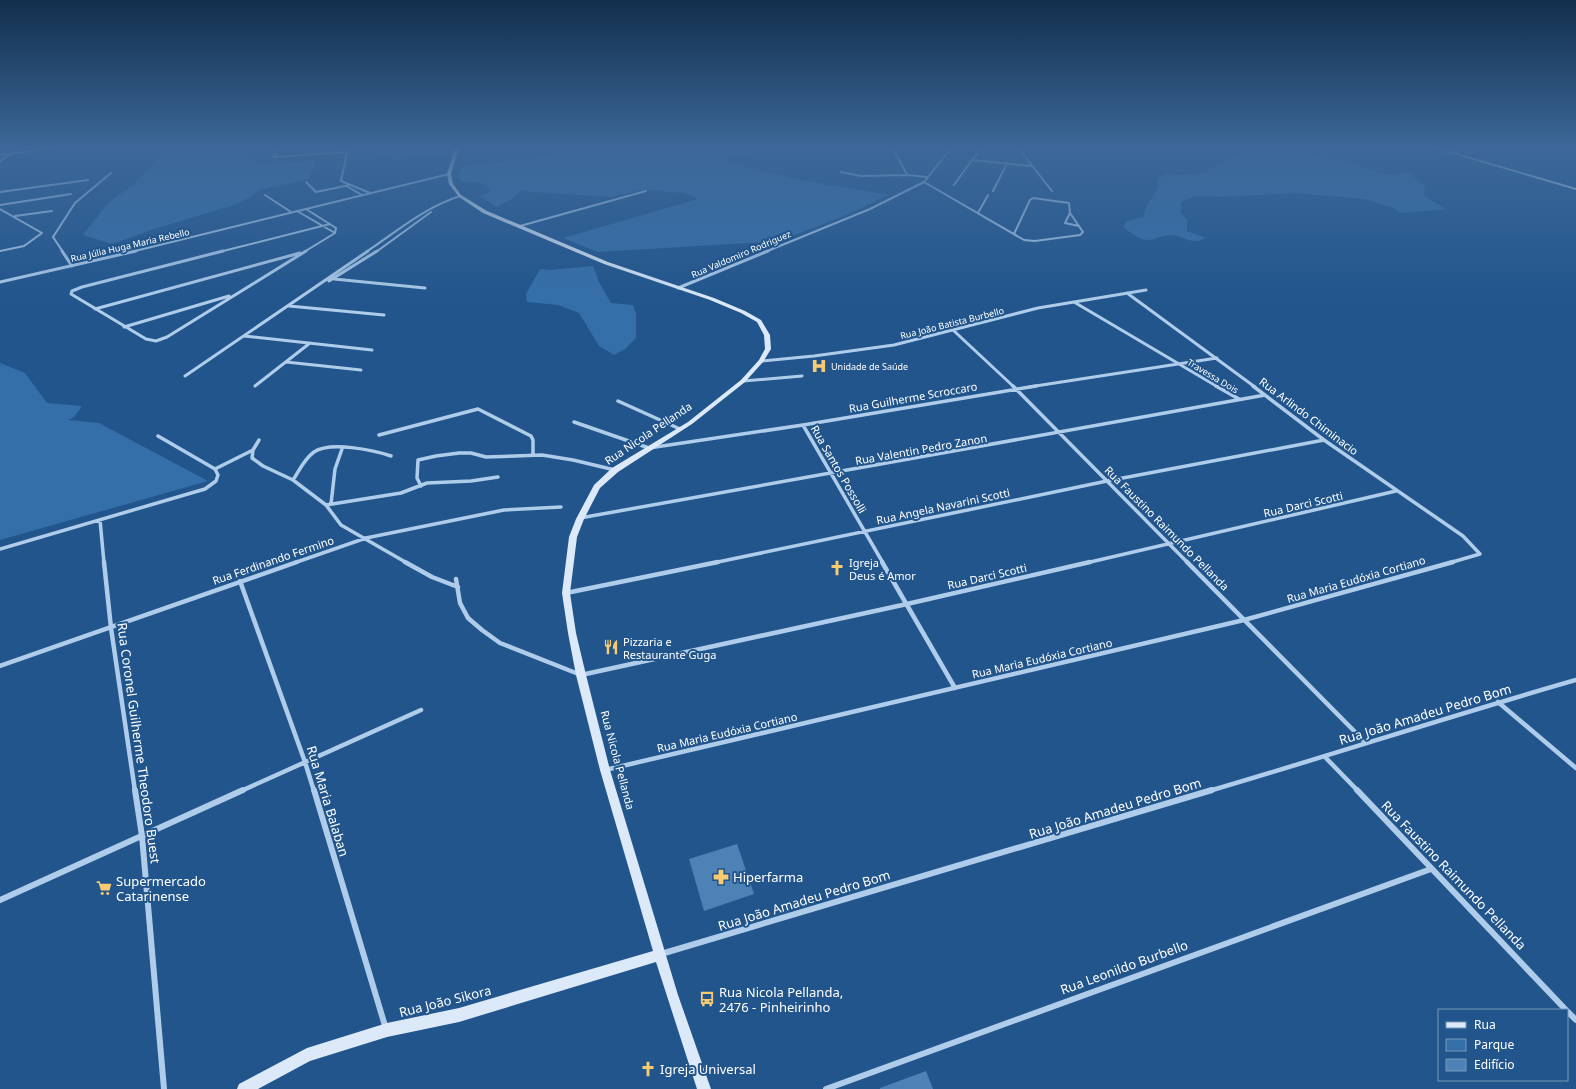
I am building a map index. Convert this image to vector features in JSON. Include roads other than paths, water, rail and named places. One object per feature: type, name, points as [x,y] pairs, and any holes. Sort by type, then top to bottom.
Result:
[{"type":"main road","name":"Rua Nicola Pellanda","points":[[464,199],[485,212],[606,263],[743,312],[759,322],[767,335],[768,349],[762,361],[743,381],[690,423],[616,470],[597,487],[572,537],[566,593],[572,634],[581,675],[605,770],[660,955],[704,1089]]},
{"type":"main road","name":"Rua João Sikora","points":[[244,1089],[307,1055],[387,1030],[459,1015],[660,955]]},
{"type":"street","points":[[0,204],[37,199]]},
{"type":"street","points":[[72,266],[54,237],[75,203],[80,199]]},
{"type":"street","points":[[271,199],[292,212]]},
{"type":"street","name":"Rua Júlia Huga Maria Rebello","points":[[0,282],[72,266],[347,199]]},
{"type":"street","points":[[185,376],[428,210],[452,199]]},
{"type":"street","points":[[520,226],[618,199]]},
{"type":"street","name":"Rua Valdomiro Rodriguez","points":[[678,288],[870,209],[890,199]]},
{"type":"street","points":[[953,199],[1024,240],[1035,241],[1080,235],[1083,232],[1070,213]]},
{"type":"street","points":[[978,213],[986,199]]},
{"type":"street","points":[[1014,234],[1030,200],[1032,199],[1068,202],[1070,204],[1070,213],[1065,223],[1079,226]]},
{"type":"street","points":[[320,284],[334,279],[379,250],[444,202]]},
{"type":"street","points":[[0,209],[42,233],[24,246],[0,251]]},
{"type":"street","points":[[306,209],[336,228],[335,233]]},
{"type":"street","points":[[14,216],[52,211]]},
{"type":"street","points":[[297,211],[335,233]]},
{"type":"street","points":[[330,224],[82,287],[71,292],[71,294],[73,297],[148,340],[161,340],[335,233]]},
{"type":"street","points":[[395,233],[401,234]]},
{"type":"street","points":[[372,249],[379,250]]},
{"type":"street","points":[[95,309],[304,252]]},
{"type":"street","points":[[330,278],[425,288]]},
{"type":"street","name":"Rua João Batista Burbello","points":[[762,361],[814,356],[894,344],[1038,308],[1146,290]]},
{"type":"street","name":"Rua Arlindo Chiminacio","points":[[1127,294],[1217,358],[1324,440],[1463,536],[1480,554]]},
{"type":"street","points":[[124,327],[236,295]]},
{"type":"street","points":[[1074,302],[1179,364]]},
{"type":"street","points":[[289,306],[384,315]]},
{"type":"street","name":"Rua Faustino Raimundo Pellanda","points":[[953,330],[1016,389],[1366,743]]},
{"type":"street","points":[[244,336],[372,350]]},
{"type":"street","points":[[255,386],[310,343]]},
{"type":"street","name":"Rua Guilherme Scroccaro","points":[[649,448],[803,425],[1016,389],[1217,358]]},
{"type":"street","points":[[286,362],[361,370]]},
{"type":"street","name":"Travessa Dois","points":[[1179,364],[1240,400]]},
{"type":"street","points":[[743,381],[802,376]]},
{"type":"street","name":"Rua Valentin Pedro Zanon","points":[[580,519],[1265,395]]},
{"type":"street","points":[[618,401],[680,429]]},
{"type":"street","points":[[379,435],[478,409],[531,436],[533,440],[532,455]]},
{"type":"street","points":[[574,422],[649,448]]},
{"type":"street","name":"Rua Santos Possolli","points":[[803,425],[956,688]]},
{"type":"street","points":[[0,549],[205,490],[216,481],[218,475],[215,469],[158,436]]},
{"type":"street","points":[[259,440],[253,450],[252,458],[262,466],[293,480],[326,505],[341,525],[432,577],[458,587]]},
{"type":"street","name":"Rua Angela Navarini Scotti","points":[[566,593],[1107,481],[1324,440]]},
{"type":"street","points":[[331,504],[335,469],[342,449]]},
{"type":"street","points":[[293,480],[310,455],[316,451],[366,449],[383,452],[391,456]]},
{"type":"street","points":[[215,469],[253,450]]},
{"type":"street","points":[[421,486],[416,478],[418,460],[424,457],[466,453],[481,457],[532,455],[560,456],[579,459],[616,470]]},
{"type":"street","points":[[326,505],[401,493],[427,483],[471,481],[498,477]]},
{"type":"street","name":"Rua Darci Scotti","points":[[581,675],[907,604],[1396,491]]},
{"type":"street","name":"Rua Ferdinando Fermino","points":[[0,666],[366,538],[504,510],[561,507]]},
{"type":"street","name":"Rua Coronel Guilherme Theodoro Buest","points":[[100,520],[111,628],[142,836],[164,1089]]},
{"type":"street","name":"Rua Maria Eudóxia Cortiano","points":[[605,770],[1244,620],[1480,554]]},
{"type":"street","points":[[456,579],[460,603],[468,618],[482,630],[500,643],[581,675]]},
{"type":"street","name":"Rua Maria Balaban","points":[[240,581],[305,762],[387,1030]]},
{"type":"street","name":"Rua João Amadeu Pedro Bom","points":[[660,955],[1325,757],[1498,702],[1576,680]]},
{"type":"street","points":[[1498,702],[1576,768]]},
{"type":"street","points":[[0,900],[422,710]]},
{"type":"street","name":"Rua Faustino Raimundo Pellanda","points":[[1325,757],[1566,1009]]},
{"type":"street","name":"Rua Leonildo Burbello","points":[[826,1089],[1431,869]]},
{"type":"street","name":"Rua Faustino Raimundo Pellanda","points":[[1568,1011],[1576,1020]]},
{"type":"place","name":"Unidade de Saúde","points":[[819,366]]},
{"type":"place","name":"Igreja Deus é Amor","points":[[837,568]]},
{"type":"place","name":"Pizzaria e Restaurante Guga","points":[[611,647]]},
{"type":"place","name":"Hiperfarma","points":[[721,877]]},
{"type":"place","name":"Supermercado Catarinense","points":[[104,888]]},
{"type":"place","name":"Rua Nicola Pellanda, 2476 - Pinheirinho","points":[[707,999]]},
{"type":"place","name":"Igreja Universal","points":[[648,1069]]}]
